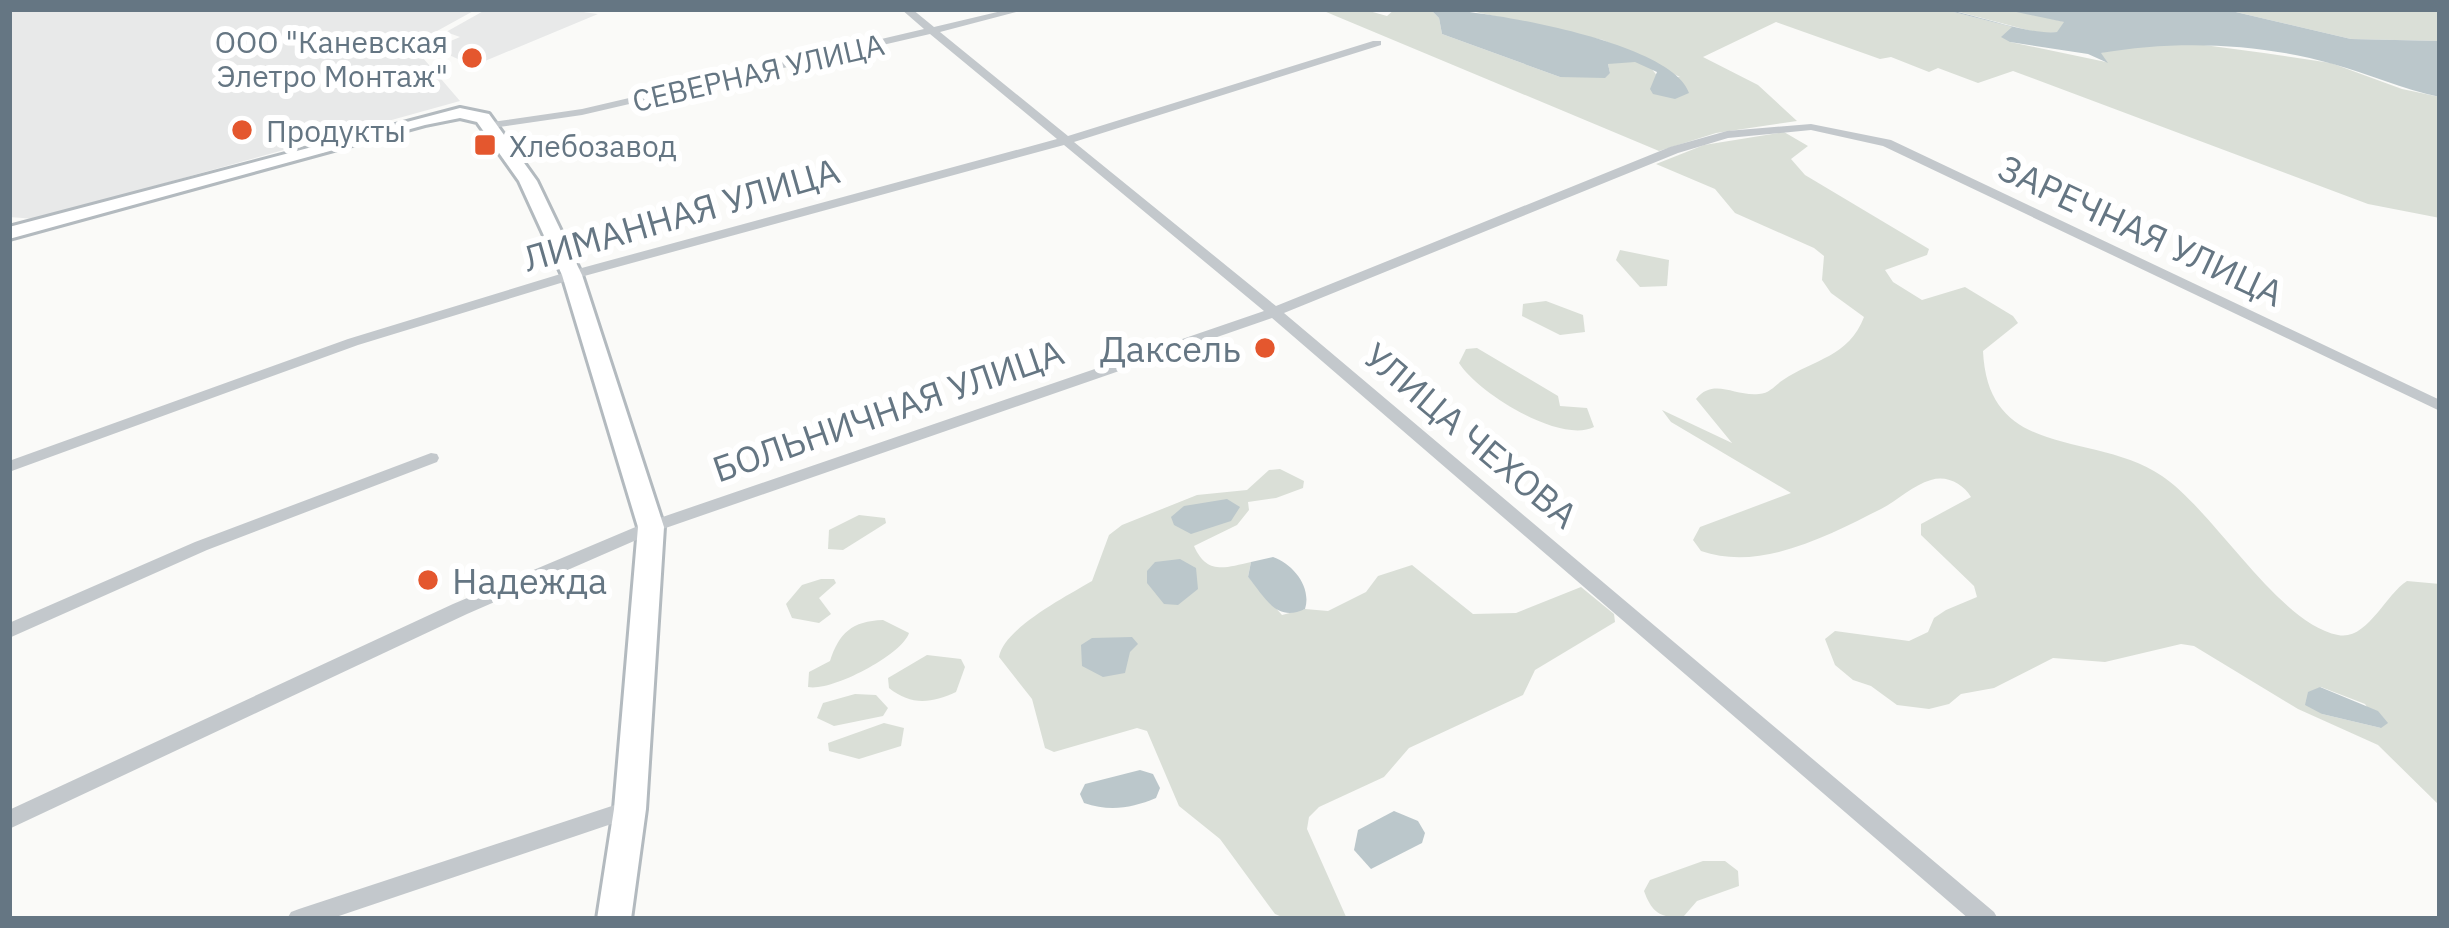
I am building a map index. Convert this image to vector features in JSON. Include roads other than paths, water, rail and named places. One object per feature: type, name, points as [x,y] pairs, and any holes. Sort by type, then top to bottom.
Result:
[{"type":"street","name":"УЛИЦА ЧЕХОВА","points":[[906,9],[1274,312],[1986,919]]},
{"type":"street","name":"СЕВЕРНАЯ УЛИЦА","points":[[9,233],[393,127],[582,112],[1023,9]]},
{"type":"street","name":"ЛИМАННАЯ УЛИЦА","points":[[9,466],[331,349],[572,275],[1068,140],[1377,43]]},
{"type":"street","points":[[483,120],[528,181],[572,275],[651,527],[630,808],[614,919]]},
{"type":"street","name":"БОЛЬНИЧНАЯ УЛИЦА","points":[[9,820],[460,609],[651,527],[1274,312],[1674,150],[1727,134],[1810,127]]},
{"type":"street","name":"ЗАРЕЧНАЯ УЛИЦА","points":[[1810,127],[1899,148],[2440,406]]},
{"type":"street","points":[[9,632],[201,546],[431,458]]},
{"type":"street","points":[[299,919],[630,808]]},
{"type":"place","name":"ООО \"Каневская Элетро Монтаж\"","points":[[472,58]]},
{"type":"place","name":"Продукты","points":[[242,130]]},
{"type":"place","name":"Хлебозавод","points":[[485,145]]},
{"type":"place","name":"Даксель","points":[[1265,348]]},
{"type":"place","name":"Надежда","points":[[428,580]]}]
